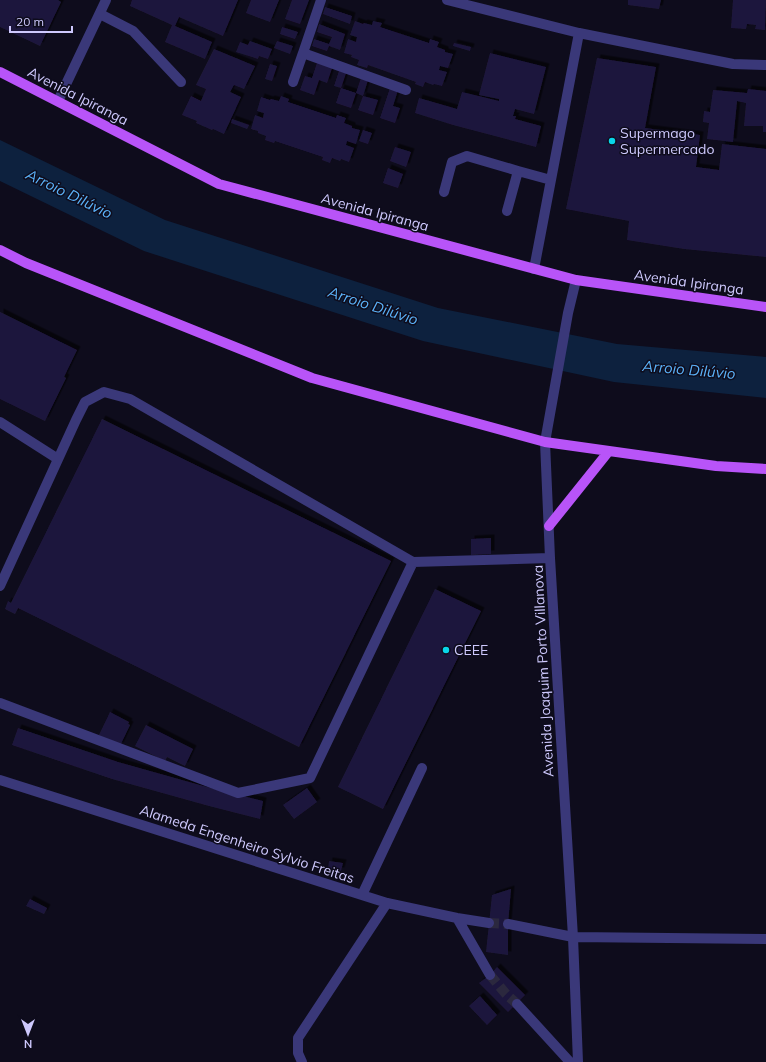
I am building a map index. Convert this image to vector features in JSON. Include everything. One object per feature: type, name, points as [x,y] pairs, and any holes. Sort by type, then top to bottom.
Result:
[{"type":"main road","name":"Avenida Ipiranga","points":[[0,72],[219,184],[576,280],[766,307]]},
{"type":"main road","points":[[0,250],[26,263],[312,378],[545,442],[716,466],[766,469]]},
{"type":"main road","points":[[548,526],[609,451]]},
{"type":"street","points":[[58,101],[106,0]]},
{"type":"street","points":[[293,82],[321,0]]},
{"type":"street","points":[[447,0],[579,33],[733,64],[766,65]]},
{"type":"street","points":[[100,14],[133,31],[181,82]]},
{"type":"street","points":[[534,269],[579,33]]},
{"type":"street","points":[[303,53],[406,90]]},
{"type":"street","points":[[444,192],[452,162],[467,156],[551,180]]},
{"type":"street","points":[[507,211],[518,171]]},
{"type":"street","name":"Avenida Joaquim Porto Villanova","points":[[576,280],[568,313],[545,442],[548,526],[573,937],[578,1062]]},
{"type":"street","points":[[0,586],[85,402],[104,392],[130,399],[412,562],[550,558]]},
{"type":"street","points":[[0,422],[58,459]]},
{"type":"street","points":[[0,703],[238,793],[310,778],[412,562]]},
{"type":"street","points":[[362,895],[422,768]]},
{"type":"street","name":"Alameda Engenheiro Sylvio Freitas","points":[[0,780],[387,903],[457,918],[489,923]]},
{"type":"street","points":[[302,1062],[298,1053],[298,1038],[387,903]]},
{"type":"street","points":[[457,918],[490,975]]},
{"type":"street","points":[[508,924],[573,937],[766,939]]},
{"type":"street","points":[[517,1004],[570,1062]]},
{"type":"water","name":"Arroio Dilúvio","points":[[0,140],[165,220],[438,308],[617,344],[766,357],[766,398],[614,382],[423,341],[144,251],[0,181]]},
{"type":"building","points":[[0,0],[58,0],[61,2],[40,46],[0,27]]},
{"type":"building","points":[[132,0],[238,0],[223,36],[179,17],[175,26],[212,42],[205,59],[165,42],[172,25],[130,6]]},
{"type":"building","points":[[251,0],[279,0],[270,22],[246,13]]},
{"type":"building","points":[[292,0],[309,0],[300,24],[285,19]]},
{"type":"building","points":[[628,0],[661,0],[659,9],[628,5]]},
{"type":"building","points":[[733,0],[766,0],[765,30],[755,29],[756,25],[747,24],[746,29],[731,28]]},
{"type":"building","points":[[325,7],[352,16],[350,24],[323,14]]},
{"type":"building","points":[[355,21],[372,25],[373,21],[382,23],[380,27],[429,43],[430,39],[439,42],[437,47],[445,50],[445,52],[453,54],[448,68],[440,66],[439,70],[447,72],[442,86],[425,82],[423,87],[415,84],[416,82],[368,65],[367,68],[357,65],[359,60],[351,57],[352,55],[344,53],[348,39],[356,42],[357,37],[350,35]]},
{"type":"building","points":[[319,24],[345,34],[340,50],[329,46],[327,51],[312,46],[314,39],[329,44],[332,37],[317,32]]},
{"type":"building","points":[[282,27],[298,32],[295,39],[280,34]]},
{"type":"building","points":[[250,41],[272,49],[268,59],[259,56],[258,59],[236,52],[240,42],[248,45]]},
{"type":"building","points":[[277,41],[293,46],[290,54],[274,48]]},
{"type":"building","points":[[454,43],[471,47],[470,51],[453,46]]},
{"type":"building","points":[[214,49],[255,66],[244,89],[234,85],[230,92],[241,97],[224,134],[196,123],[197,121],[182,115],[191,96],[201,101],[206,89],[196,85]]},
{"type":"building","points":[[490,53],[546,67],[534,114],[515,109],[513,116],[516,116],[515,119],[541,126],[536,147],[453,125],[415,113],[419,98],[457,109],[462,92],[499,101],[499,99],[479,95]]},
{"type":"building","points":[[597,58],[656,67],[645,128],[700,135],[696,167],[719,170],[722,144],[766,149],[766,257],[684,249],[627,240],[629,221],[566,209]]},
{"type":"building","points":[[317,63],[332,68],[327,83],[319,80],[314,95],[300,90],[305,76],[312,78]]},
{"type":"building","points":[[270,64],[277,66],[272,81],[265,79]]},
{"type":"building","points":[[339,71],[346,73],[341,88],[334,86]]},
{"type":"building","points":[[361,78],[368,80],[363,96],[356,93]]},
{"type":"building","points":[[341,88],[356,93],[351,108],[336,103]]},
{"type":"building","points":[[390,88],[398,90],[393,106],[400,108],[395,123],[380,118]]},
{"type":"building","points":[[748,89],[766,91],[766,132],[763,132],[763,126],[744,126],[746,103],[737,101],[733,142],[707,139],[709,123],[703,122],[704,111],[710,112],[713,90],[747,93]]},
{"type":"building","points":[[281,96],[289,99],[288,102],[336,118],[337,115],[346,118],[344,123],[352,126],[352,128],[360,130],[356,144],[347,141],[346,145],[354,148],[349,162],[332,158],[330,163],[322,160],[323,157],[275,141],[274,143],[265,140],[266,136],[251,129],[255,115],[263,118],[264,113],[257,111],[261,97],[279,101]]},
{"type":"building","points":[[363,96],[378,100],[373,115],[358,110]]},
{"type":"building","points":[[232,119],[249,125],[247,129],[231,123]]},
{"type":"building","points":[[363,130],[372,133],[368,144],[359,141]]},
{"type":"building","points":[[395,147],[411,152],[406,167],[390,161]]},
{"type":"building","points":[[388,168],[403,174],[398,188],[383,183]]},
{"type":"building","points":[[0,312],[77,350],[64,377],[66,378],[45,421],[0,399]]},
{"type":"building","points":[[102,419],[391,561],[299,747],[18,608],[15,614],[5,609],[8,601],[11,603]]},
{"type":"building","points":[[491,538],[491,554],[471,555],[471,539]]},
{"type":"building","points":[[435,589],[481,611],[383,809],[338,787]]},
{"type":"building","points":[[110,712],[129,722],[128,724],[130,725],[120,746],[99,735]]},
{"type":"building","points":[[146,725],[193,749],[185,766],[167,757],[165,761],[135,746]]},
{"type":"building","points":[[18,728],[118,762],[263,801],[260,819],[112,779],[12,745]]},
{"type":"building","points":[[307,788],[317,802],[294,819],[283,805]]},
{"type":"building","points":[[329,861],[343,863],[341,871],[328,869]]},
{"type":"building","points":[[511,889],[508,924],[508,955],[486,952],[492,895]]},
{"type":"building","points":[[30,899],[47,908],[44,914],[26,906]]},
{"type":"building","points":[[497,967],[525,995],[508,1012],[479,983],[490,975]]},
{"type":"building","points":[[480,996],[497,1015],[487,1025],[469,1006]]},
{"type":"tunnel","points":[[489,923],[508,924]]},
{"type":"tunnel","points":[[490,975],[506,994],[517,1004]]},
{"type":"place","name":"Supermago Supermercado","points":[[612,141]]},
{"type":"place","name":"CEEE","points":[[446,650]]}]
